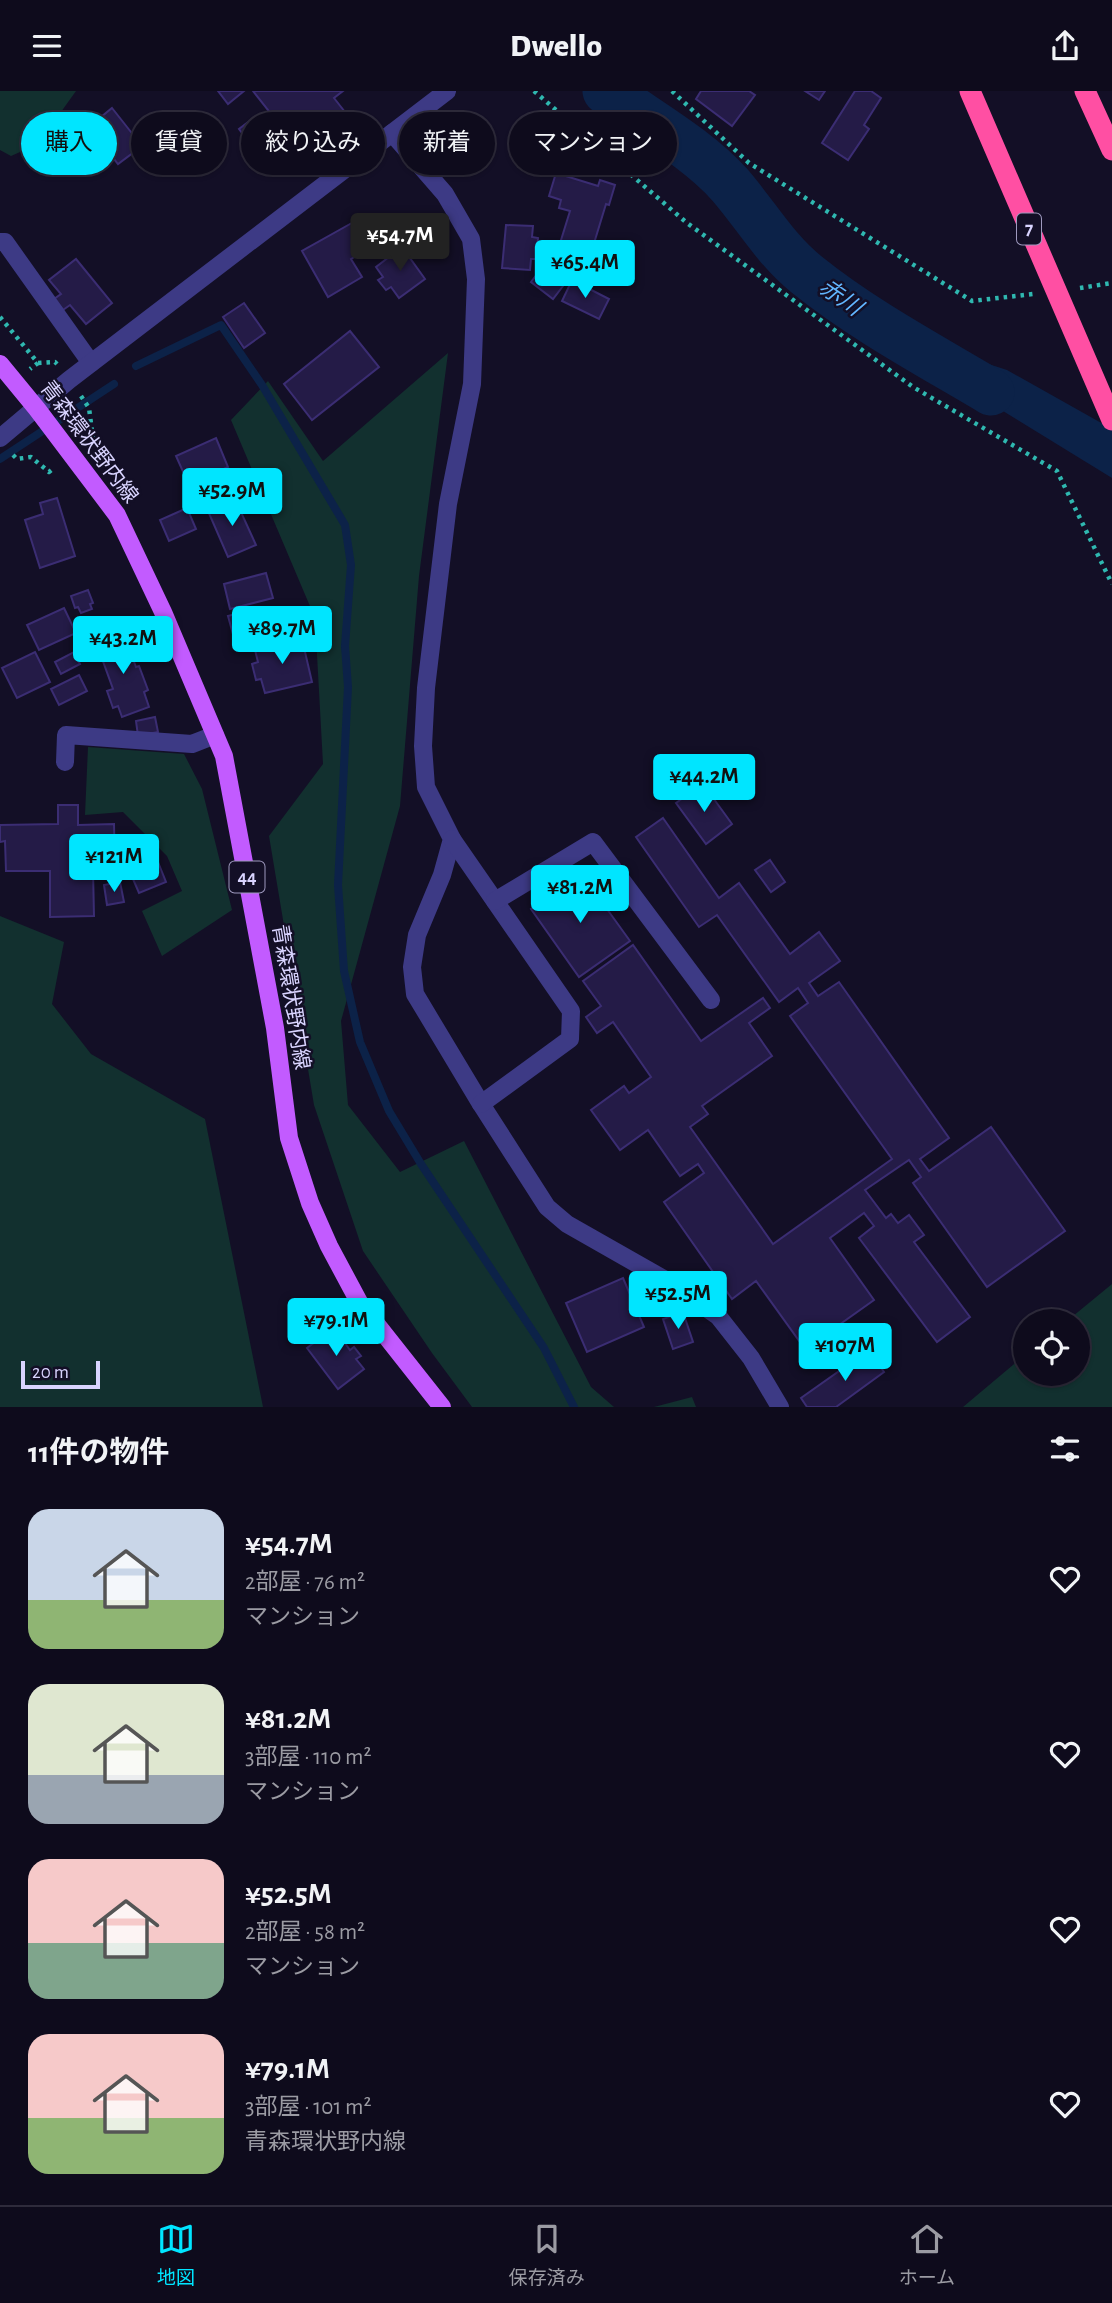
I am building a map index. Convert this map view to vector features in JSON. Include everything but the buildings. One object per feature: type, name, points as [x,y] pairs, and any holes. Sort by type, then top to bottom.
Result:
[{"type":"highway","name":"7","points":[[970,91],[1112,420]]},
{"type":"highway","points":[[1085,91],[1112,150]]},
{"type":"main road","name":"青森環状野内線","points":[[0,364],[117,515],[163,612],[223,756],[275,1028],[289,1138],[310,1203],[359,1302],[442,1407]]},
{"type":"street","points":[[0,438],[91,363],[447,91]]},
{"type":"street","points":[[392,133],[445,194],[471,239],[476,279],[472,384],[448,504],[426,688],[423,746],[426,787],[452,839],[572,1011],[570,1039],[481,1104]]},
{"type":"street","points":[[0,241],[5,243],[91,363]]},
{"type":"street","points":[[65,762],[66,735],[192,744],[215,735]]},
{"type":"street","points":[[452,839],[442,875],[417,935],[412,967],[415,994],[547,1207],[567,1224],[669,1282],[718,1316],[751,1358],[780,1407]]},
{"type":"street","points":[[495,901],[593,842],[711,1000]]},
{"type":"path","points":[[534,91],[687,223],[913,387],[1057,471],[1112,585]]},
{"type":"path","points":[[672,91],[750,163],[972,301],[1112,283]]},
{"type":"path","points":[[0,317],[37,363],[15,382]]},
{"type":"green space","points":[[0,91],[76,91],[61,112],[21,112],[21,152],[11,156],[0,150]]},
{"type":"green space","points":[[448,353],[419,576],[400,806],[341,1021],[348,1105],[400,1172],[464,1141],[591,1387],[614,1407],[472,1407],[363,1251],[314,1105],[269,836],[323,764],[315,618],[231,420],[268,381],[323,461]]},
{"type":"green space","points":[[88,747],[184,754],[202,789],[232,910],[162,956],[142,911],[182,891],[167,856],[123,812],[85,815]]},
{"type":"green space","points":[[0,916],[64,942],[52,1004],[91,1054],[205,1119],[263,1407],[0,1407]]},
{"type":"green space","points":[[1112,1284],[1112,1407],[963,1407],[1013,1365],[1013,1386],[1090,1386],[1090,1309],[1082,1309]]},
{"type":"green space","points":[[692,1397],[696,1407],[654,1407]]},
{"type":"water","points":[[942,349],[1007,370],[1112,429],[1112,478],[930,366]]},
{"type":"waterway","name":"赤川","points":[[606,91],[687,147],[717,172],[785,254],[806,274],[873,322],[991,392]]},
{"type":"waterway","points":[[136,366],[221,325],[262,385],[345,525],[351,565],[345,646],[348,687],[338,885],[344,971],[360,1042],[389,1111],[421,1164],[544,1348],[574,1407]]},
{"type":"waterway","points":[[0,459],[114,384]]}]
